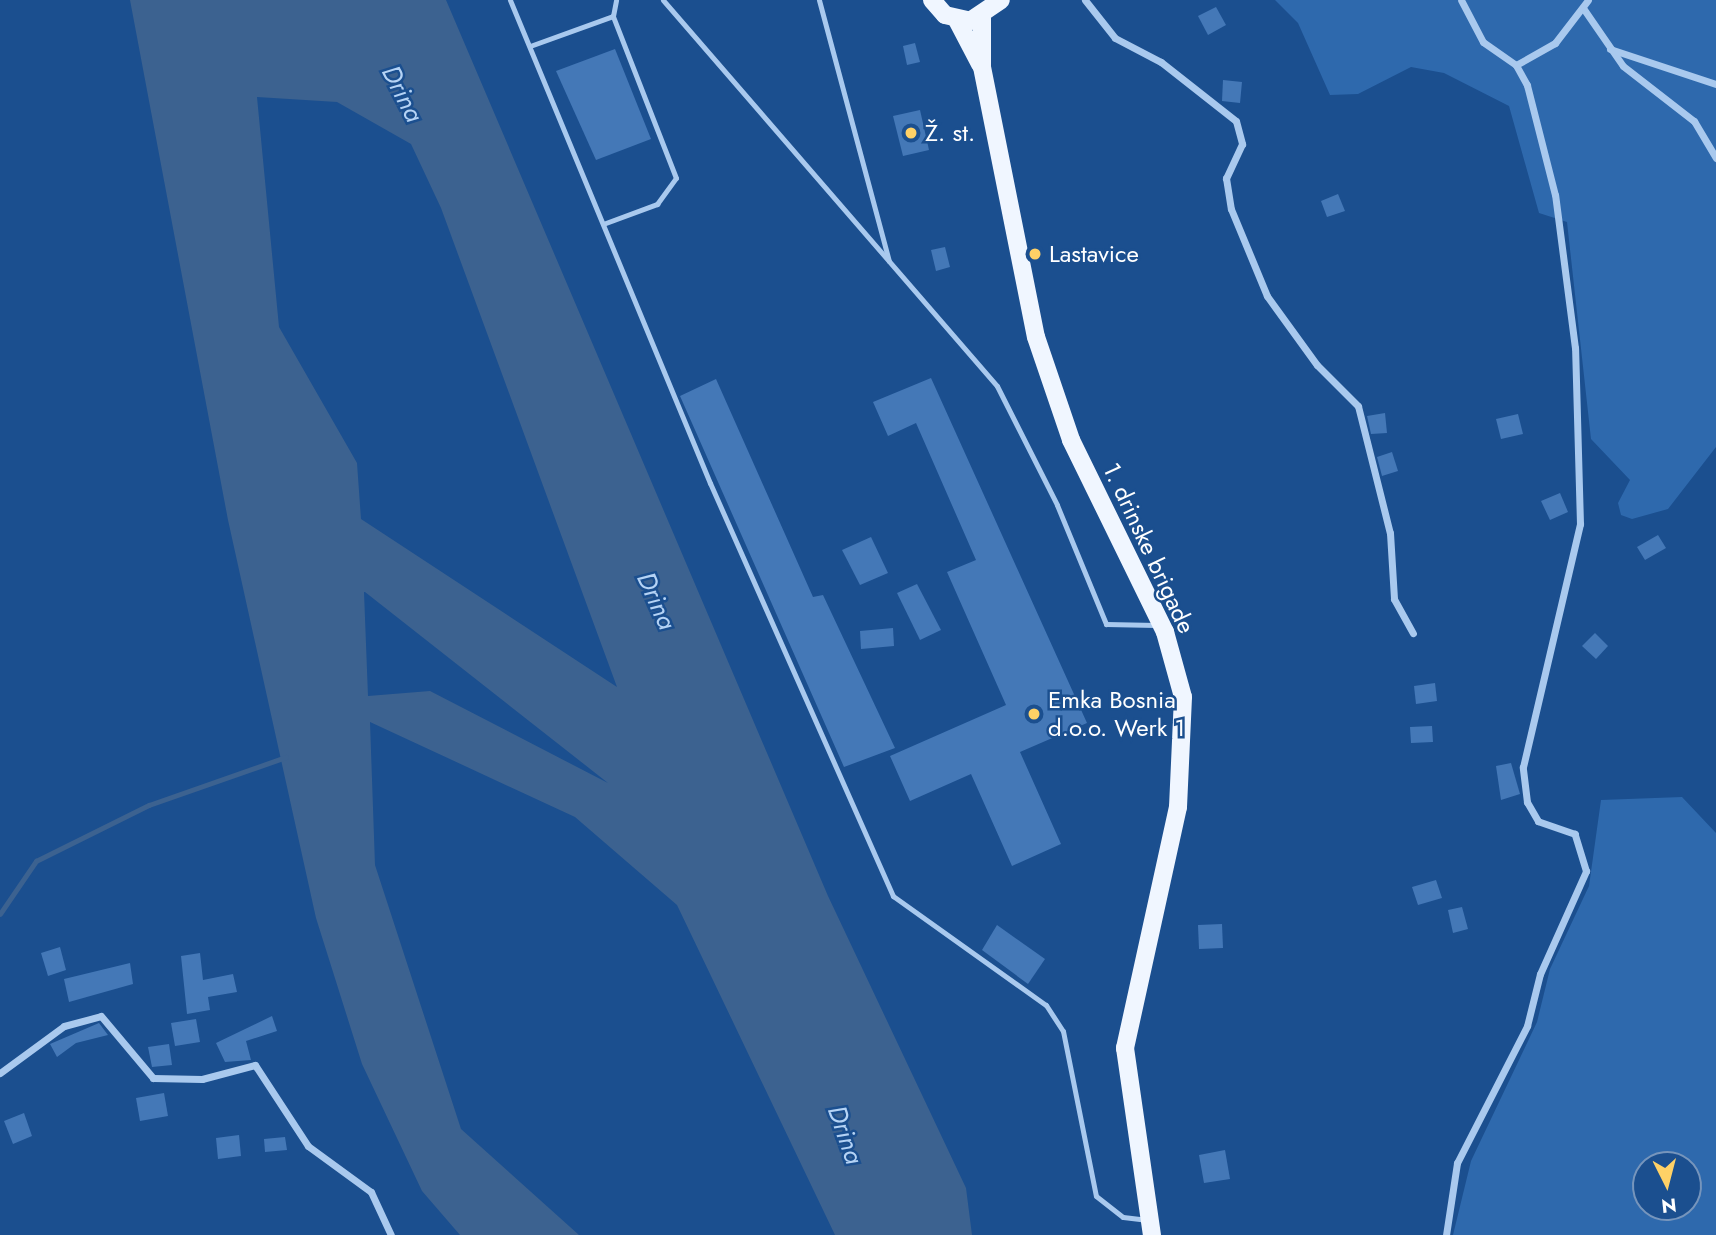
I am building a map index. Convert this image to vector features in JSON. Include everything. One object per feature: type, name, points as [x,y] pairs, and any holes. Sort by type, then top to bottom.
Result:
[{"type":"main road","points":[[932,0],[957,20],[982,67]]},
{"type":"main road","points":[[957,20],[982,18],[1001,0]]},
{"type":"main road","points":[[982,18],[982,67]]},
{"type":"main road","name":"1. drinske brigade","points":[[982,67],[1040,349],[1071,440],[1162,624],[1183,697],[1184,770],[1125,1048],[1151,1228]]},
{"type":"street","points":[[1085,0],[1115,38],[1161,62],[1236,121],[1242,144],[1226,178],[1231,209],[1267,296],[1317,365],[1358,406],[1390,533],[1394,599],[1413,633]]},
{"type":"street","points":[[1446,1235],[1457,1163],[1527,1026],[1540,974],[1586,871],[1575,834],[1538,821],[1527,802],[1523,767],[1580,524],[1575,348],[1555,195],[1527,85],[1516,65],[1483,42],[1461,0]]},
{"type":"street","points":[[1516,65],[1555,43],[1588,0]]},
{"type":"street","points":[[1583,8],[1608,48],[1636,80],[1693,121],[1716,158]]},
{"type":"street","points":[[1608,48],[1716,84]]},
{"type":"street","points":[[0,1073],[64,1026],[107,1017],[141,1071],[153,1078],[202,1079],[254,1065],[308,1146],[371,1192],[391,1235]]},
{"type":"lane","points":[[510,0],[603,224],[893,896],[1046,1005],[1063,1031],[1096,1196],[1123,1217],[1151,1228]]},
{"type":"lane","points":[[603,224],[657,204],[676,178],[613,16],[616,0]]},
{"type":"lane","points":[[663,0],[997,386],[1057,505],[1106,624],[1162,624]]},
{"type":"lane","points":[[820,0],[890,262]]},
{"type":"lane","points":[[530,46],[613,16]]},
{"type":"shaded area","points":[[1275,0],[1716,0],[1716,447],[1668,509],[1632,519],[1621,515],[1618,503],[1630,480],[1591,439],[1567,222],[1539,213],[1509,106],[1444,73],[1411,67],[1358,94],[1330,95],[1298,23]]},
{"type":"shaded area","points":[[1682,797],[1716,833],[1716,1235],[1453,1235],[1471,1161],[1537,1022],[1550,969],[1589,886],[1601,800]]},
{"type":"water","name":"Drina","points":[[130,0],[446,0],[828,896],[966,1188],[972,1235],[835,1235],[677,905],[575,817],[370,722],[375,865],[461,1129],[579,1235],[460,1235],[422,1191],[362,1064],[316,918],[228,520]],"holes":[[[257,97],[337,102],[411,144],[441,208],[617,687],[361,519],[357,463],[279,327]],[[365,592],[608,783],[430,691],[368,696]]]},
{"type":"building","points":[[1216,7],[1226,25],[1208,35],[1198,16]]},
{"type":"building","points":[[915,43],[920,62],[907,65],[903,46]]},
{"type":"building","points":[[615,49],[651,139],[596,160],[556,71]]},
{"type":"building","points":[[1223,80],[1242,82],[1240,103],[1222,101]]},
{"type":"building","name":"Ž. st.","points":[[920,110],[929,150],[903,156],[893,116]]},
{"type":"building","points":[[1338,194],[1345,211],[1327,217],[1321,201]]},
{"type":"building","points":[[945,247],[950,267],[936,271],[931,250]]},
{"type":"building","name":"Emka Bosnia d.o.o. Werk 1","points":[[931,378],[1087,723],[1020,752],[1061,844],[1012,866],[971,774],[910,801],[890,756],[1006,705],[947,572],[976,560],[916,423],[888,436],[873,402]]},
{"type":"building","points":[[716,379],[813,597],[823,595],[895,748],[844,767],[680,396]]},
{"type":"building","points":[[1385,413],[1387,433],[1371,434],[1367,416]]},
{"type":"building","points":[[1518,414],[1523,434],[1501,439],[1496,419]]},
{"type":"building","points":[[1392,452],[1398,471],[1382,476],[1377,457]]},
{"type":"building","points":[[1560,493],[1568,512],[1550,520],[1541,501]]},
{"type":"building","points":[[1658,535],[1666,548],[1645,560],[1637,547]]},
{"type":"building","points":[[871,537],[888,573],[860,585],[842,550]]},
{"type":"building","points":[[917,584],[941,630],[920,640],[897,593]]},
{"type":"building","points":[[893,628],[894,646],[861,649],[860,631]]},
{"type":"building","points":[[1595,633],[1608,646],[1596,659],[1582,646]]},
{"type":"building","points":[[1435,683],[1437,701],[1416,704],[1414,686]]},
{"type":"building","points":[[1432,726],[1433,742],[1411,743],[1410,727]]},
{"type":"building","points":[[1511,763],[1520,794],[1501,800],[1496,766]]},
{"type":"building","points":[[1436,880],[1442,898],[1418,905],[1412,887]]},
{"type":"building","points":[[1462,907],[1468,929],[1453,933],[1448,910]]},
{"type":"building","points":[[1222,924],[1223,948],[1199,949],[1198,925]]},
{"type":"building","points":[[997,925],[1045,959],[1028,984],[982,950]]},
{"type":"building","points":[[60,947],[66,970],[48,976],[41,953]]},
{"type":"building","points":[[200,953],[203,980],[233,974],[237,992],[208,997],[210,1010],[187,1014],[181,956]]},
{"type":"building","points":[[130,963],[133,984],[69,1002],[64,979]]},
{"type":"building","points":[[272,1016],[277,1031],[246,1041],[251,1060],[225,1062],[216,1043]]},
{"type":"building","points":[[196,1019],[200,1042],[175,1046],[171,1023]]},
{"type":"building","points":[[99,1023],[108,1035],[76,1043],[57,1057],[50,1044]]},
{"type":"building","points":[[169,1044],[172,1065],[152,1067],[148,1047]]},
{"type":"building","points":[[164,1093],[168,1116],[140,1121],[136,1098]]},
{"type":"building","points":[[24,1113],[32,1136],[13,1144],[4,1121]]},
{"type":"building","points":[[239,1135],[241,1156],[218,1159],[216,1138]]},
{"type":"building","points":[[285,1137],[287,1150],[265,1152],[264,1139]]},
{"type":"building","points":[[1225,1150],[1230,1179],[1204,1183],[1199,1155]]},
{"type":"waterway","points":[[0,914],[36,861],[149,805],[286,757]]},
{"type":"place","name":"Ž. st.","points":[[911,133]]},
{"type":"place","name":"Lastavice","points":[[1035,254]]},
{"type":"place","name":"Emka Bosnia d.o.o. Werk 1","points":[[1034,714]]}]
